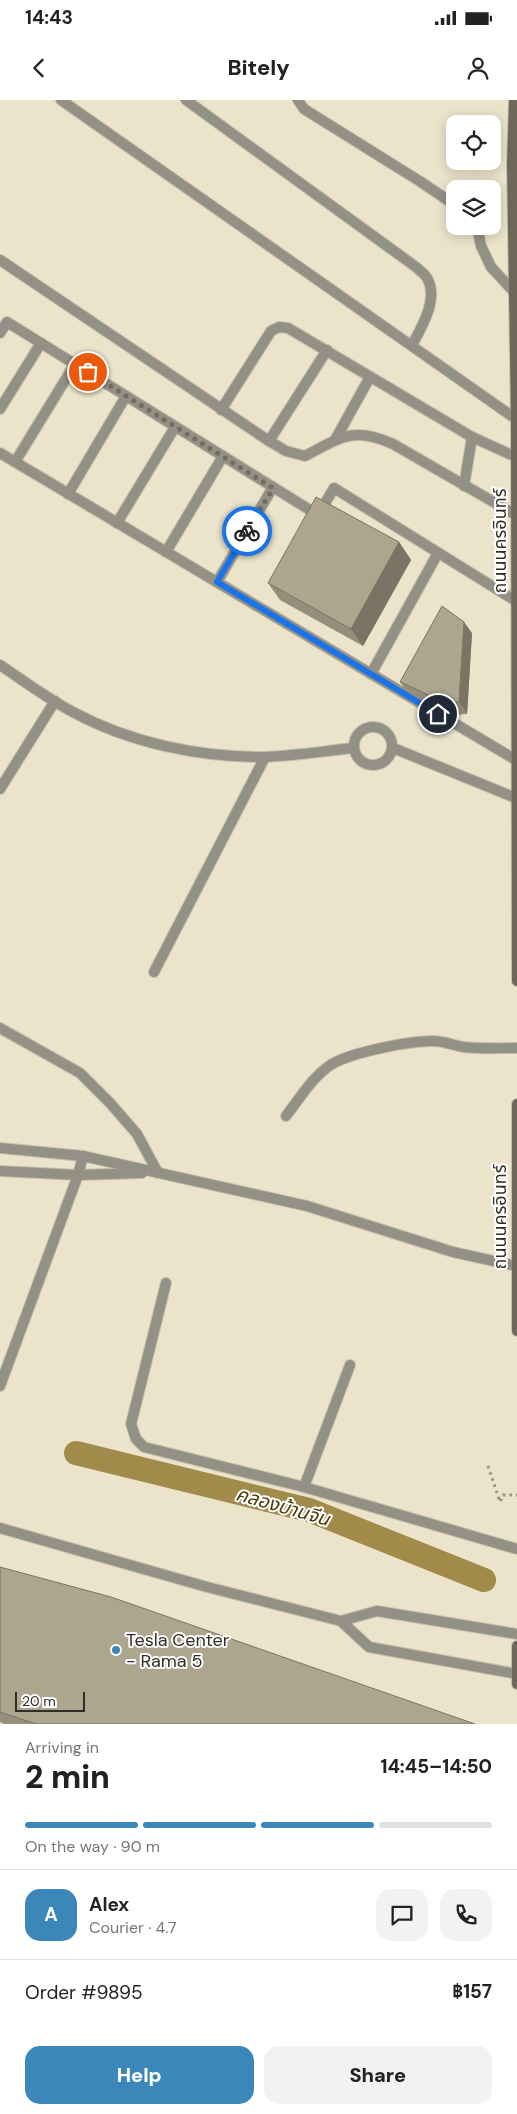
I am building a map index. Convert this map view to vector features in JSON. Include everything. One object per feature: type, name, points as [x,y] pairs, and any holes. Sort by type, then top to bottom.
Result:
[{"type":"main road","name":"ถนนนครอินทร์","points":[[514,100],[512,164],[516,420],[517,982]]},
{"type":"main road","name":"ถนนนครอินทร์","points":[[517,1104],[517,1331]]},
{"type":"main road","points":[[517,1646],[517,1684]]},
{"type":"street","points":[[61,100],[412,345],[516,420]]},
{"type":"street","points":[[186,100],[416,267],[427,278],[431,291],[428,308],[423,324],[412,345]]},
{"type":"street","points":[[298,100],[304,109],[446,199]]},
{"type":"street","points":[[479,235],[481,246],[490,267],[514,292]]},
{"type":"street","points":[[0,260],[221,410],[286,451],[306,456],[335,440],[357,434],[375,436],[393,444],[516,515]]},
{"type":"street","points":[[0,333],[7,322],[318,515],[334,488],[516,601]]},
{"type":"street","points":[[221,410],[271,332],[279,327],[288,328],[472,437],[516,457]]},
{"type":"street","points":[[0,409],[41,343]]},
{"type":"street","points":[[269,441],[327,350]]},
{"type":"street","points":[[15,462],[75,364]]},
{"type":"street","points":[[335,440],[370,377]]},
{"type":"street","points":[[68,494],[126,396]]},
{"type":"street","points":[[117,523],[175,427]]},
{"type":"street","points":[[464,486],[472,437]]},
{"type":"street","points":[[0,453],[516,760]]},
{"type":"street","points":[[166,552],[223,456]]},
{"type":"street","points":[[217,582],[273,488]]},
{"type":"street","points":[[371,674],[438,553]]},
{"type":"street","points":[[0,665],[73,712],[114,732],[156,743],[195,752],[265,757],[354,748]]},
{"type":"street","points":[[0,789],[54,701]]},
{"type":"street","points":[[374,727],[388,733],[392,740],[392,748],[386,761],[373,766],[359,760],[354,748],[355,739],[366,728],[374,727]]},
{"type":"street","points":[[392,748],[516,798]]},
{"type":"street","points":[[154,972],[265,757]]},
{"type":"street","points":[[0,1028],[80,1073],[137,1134],[158,1173]]},
{"type":"street","points":[[286,1116],[320,1074],[333,1064],[353,1056],[383,1048],[434,1041],[463,1047],[517,1048]]},
{"type":"street","points":[[0,1148],[83,1156],[307,1206],[453,1252],[516,1266]]},
{"type":"street","points":[[0,1386],[78,1175],[83,1156]]},
{"type":"street","points":[[0,1171],[78,1175],[158,1173]]},
{"type":"street","points":[[166,1283],[131,1424],[136,1439],[144,1447],[304,1487],[517,1549]]},
{"type":"street","points":[[304,1487],[350,1365]]},
{"type":"street","points":[[0,1528],[207,1587],[341,1621],[369,1647],[517,1674]]},
{"type":"street","points":[[341,1621],[378,1611],[517,1634]]},
{"type":"path","points":[[488,1466],[500,1502],[503,1495],[517,1495]]},
{"type":"building","points":[[316,497],[399,542],[351,629],[268,583]]},
{"type":"building","points":[[442,606],[464,622],[459,702],[446,703],[400,682]]},
{"type":"building","name":"Tesla Center - Rama 5","points":[[0,1567],[111,1597],[475,1724],[36,1724],[0,1712]]},
{"type":"waterway","name":"คลองบ้านจีน","points":[[76,1453],[309,1510],[484,1580]]},
{"type":"way so far","points":[[88,372],[273,488],[247,531]]},
{"type":"place","name":"Tesla Center - Rama 5","points":[[116,1650]]},
{"type":"route","points":[[247,531],[217,582],[438,714]]}]
